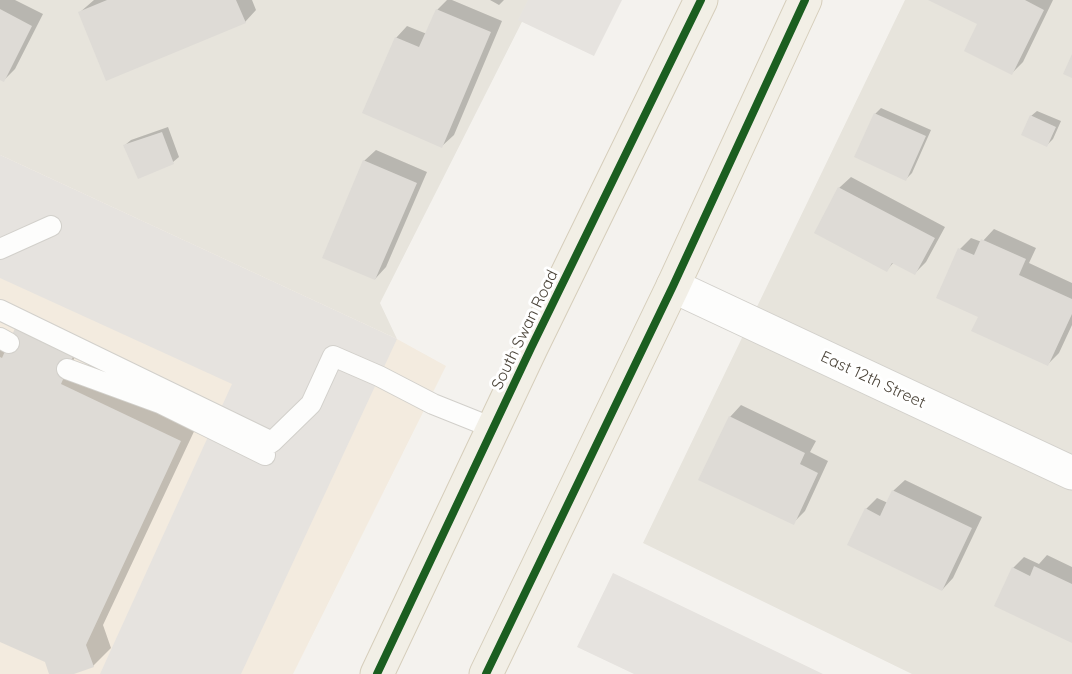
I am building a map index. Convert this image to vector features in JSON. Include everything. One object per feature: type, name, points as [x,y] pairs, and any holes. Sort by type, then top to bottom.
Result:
[{"type":"main road","name":"South Swan Road","points":[[377,674],[531,348],[701,0]]},
{"type":"main road","points":[[486,674],[673,286],[806,0]]},
{"type":"street","name":"East 12th Street","points":[[673,286],[1072,473]]},
{"type":"lane","points":[[0,249],[51,226]]},
{"type":"lane","points":[[0,310],[269,448]]},
{"type":"lane","points":[[269,448],[311,404],[333,356],[434,404],[493,428]]},
{"type":"lane","points":[[67,369],[160,403],[269,448]]},
{"type":"shaded area","points":[[0,0],[533,0],[380,303],[397,339],[0,155]]},
{"type":"shaded area","points":[[528,0],[622,0],[594,56],[518,20]]},
{"type":"shaded area","points":[[905,0],[1072,0],[1072,674],[912,674],[643,543]]},
{"type":"shaded area","points":[[0,155],[397,339],[446,366],[293,674],[0,674]]},
{"type":"shaded area","points":[[0,155],[397,339],[241,674],[100,674],[232,384],[0,278]]},
{"type":"shaded area","points":[[613,573],[823,674],[634,674],[577,647]]},
{"type":"building","points":[[107,0],[236,0],[246,23],[106,81],[78,12]]},
{"type":"building","points":[[928,0],[1025,0],[1044,10],[1012,75],[964,51],[977,24]]},
{"type":"building","points":[[0,9],[32,26],[4,82],[0,80]]},
{"type":"building","points":[[436,9],[491,32],[442,148],[362,113],[395,37],[419,47]]},
{"type":"building","points":[[1072,54],[1072,78],[1063,74]]},
{"type":"building","points":[[874,113],[926,136],[906,181],[854,157]]},
{"type":"building","points":[[1030,115],[1056,127],[1047,147],[1021,135]]},
{"type":"building","points":[[162,132],[174,164],[138,179],[123,145]]},
{"type":"building","points":[[363,160],[417,183],[375,280],[322,258]]},
{"type":"building","points":[[838,187],[935,238],[915,275],[892,263],[887,272],[814,233]]},
{"type":"building","points":[[981,239],[1026,259],[1019,275],[1072,299],[1072,314],[1048,366],[971,331],[978,317],[936,298],[958,248],[974,255]]},
{"type":"building","points":[[16,326],[75,352],[61,384],[181,441],[86,645],[94,667],[74,674],[49,674],[45,662],[0,642],[0,357],[2,358]]},
{"type":"building","points":[[729,416],[805,453],[800,464],[818,473],[794,525],[698,480]]},
{"type":"building","points":[[892,490],[972,528],[942,591],[847,545],[865,508],[880,516]]},
{"type":"building","points":[[1034,566],[1072,584],[1072,643],[994,606],[1012,567],[1030,576]]},
{"type":"cycle path","points":[[377,674],[531,348],[701,0]]},
{"type":"cycle path","points":[[486,674],[673,286],[805,0]]}]
